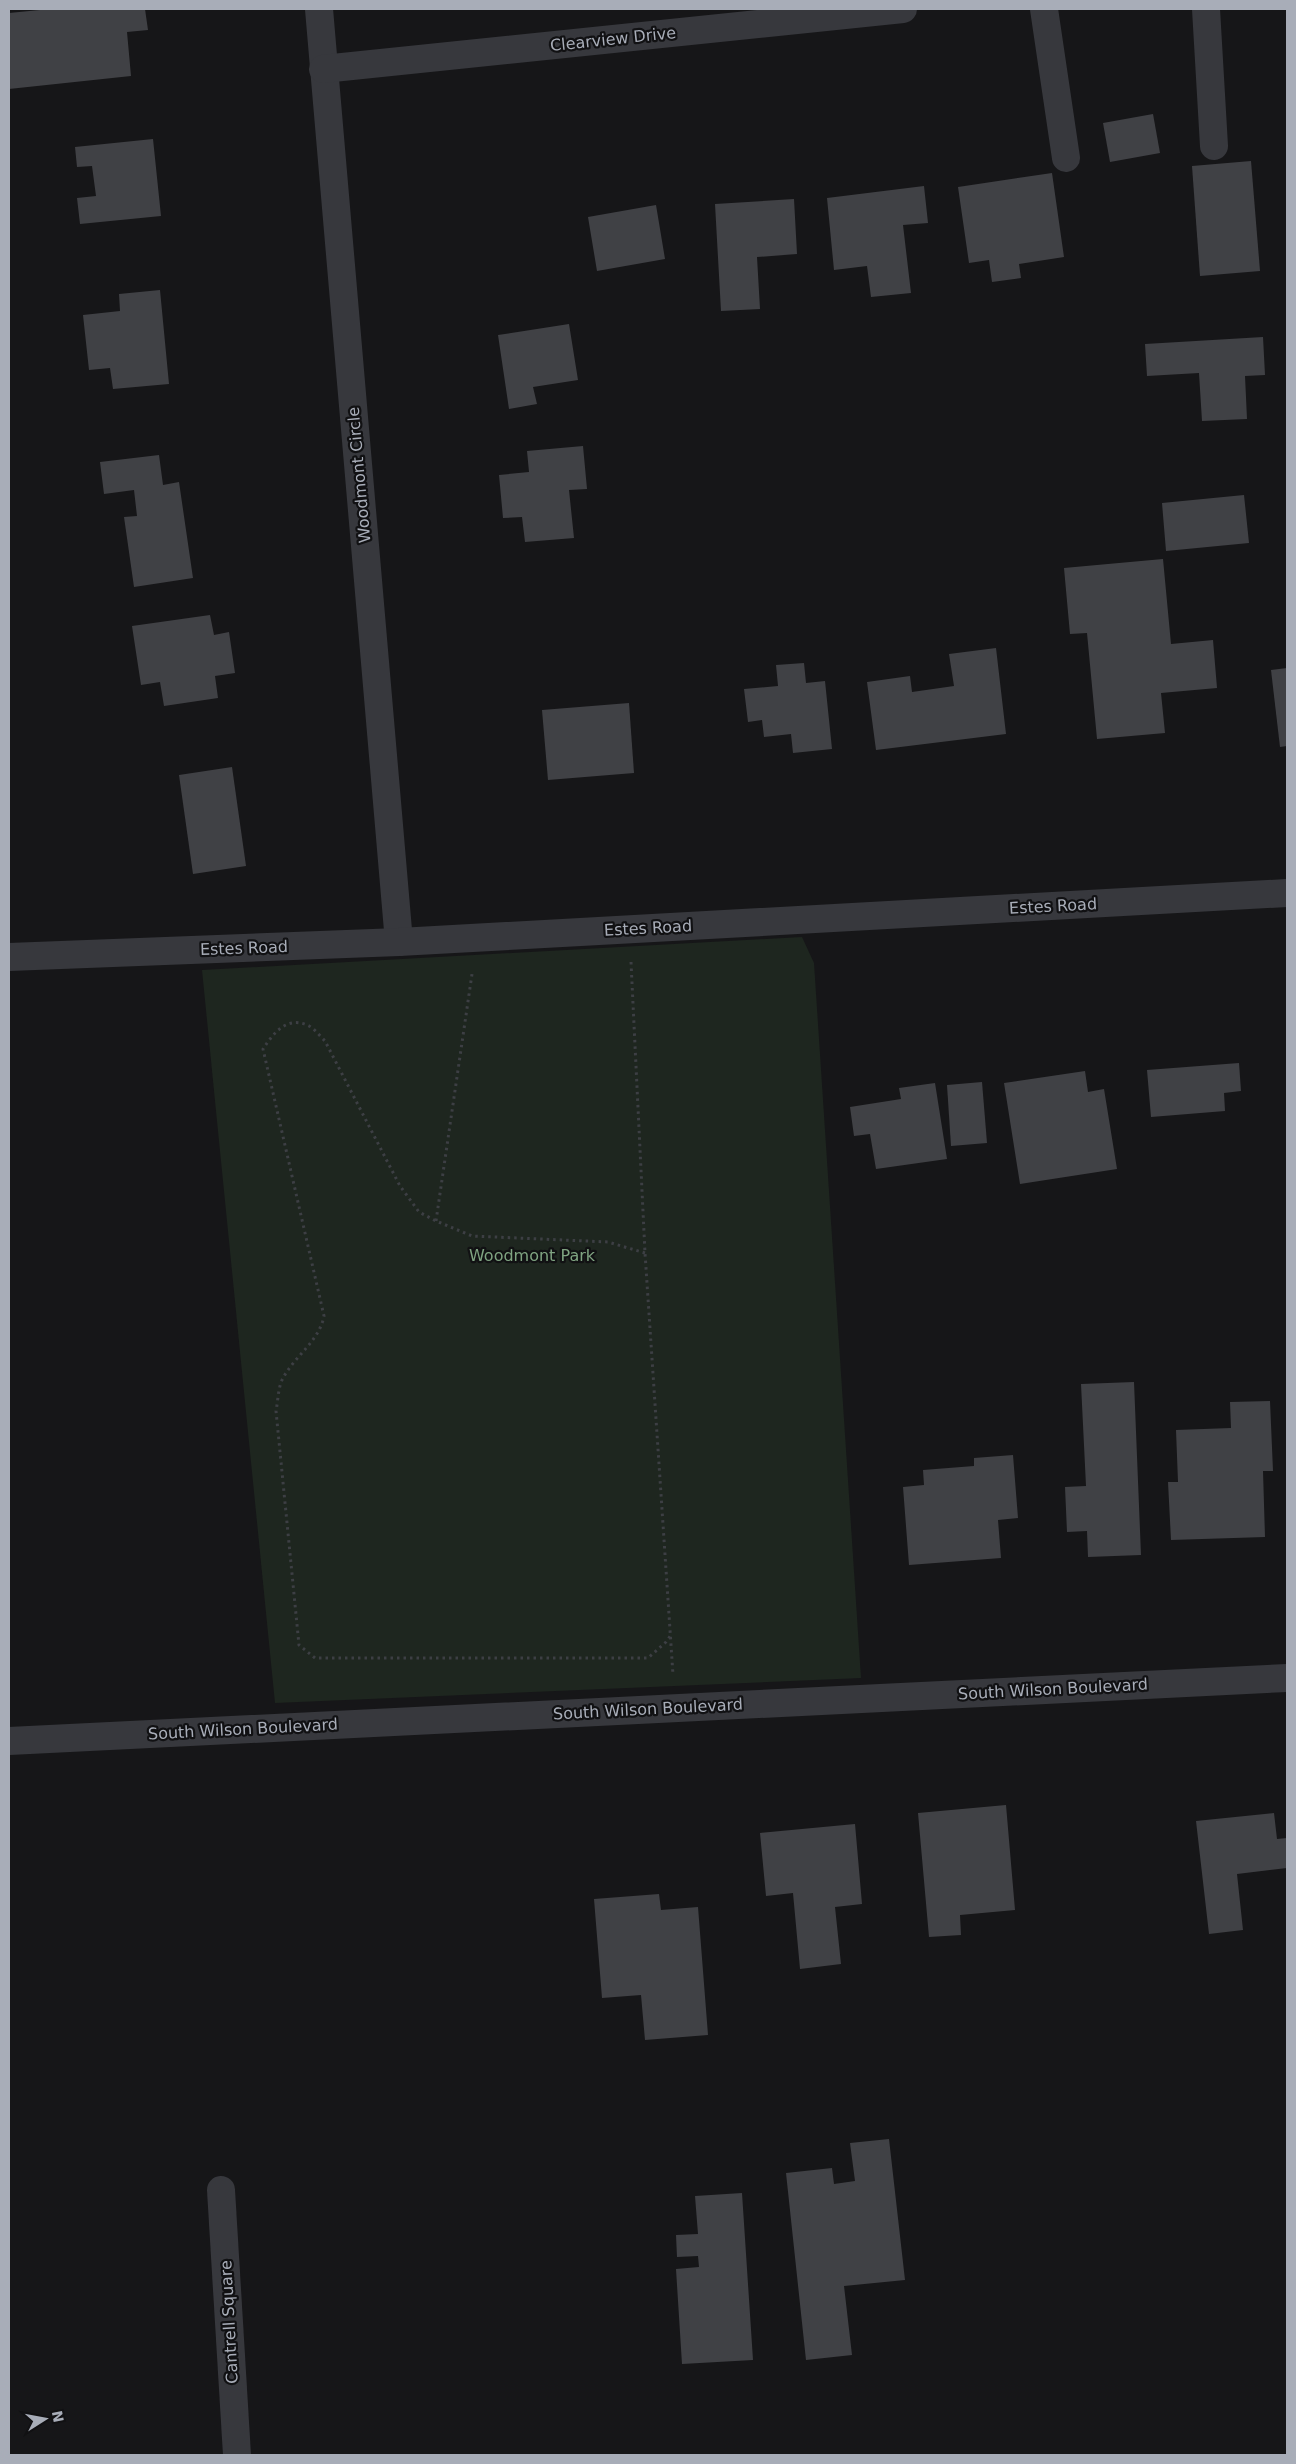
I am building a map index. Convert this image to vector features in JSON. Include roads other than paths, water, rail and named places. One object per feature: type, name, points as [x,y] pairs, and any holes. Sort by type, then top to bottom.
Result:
[{"type":"street","name":"Woodmont Circle","points":[[319,9],[399,942]]},
{"type":"street","name":"Clearview Drive","points":[[323,69],[903,9]]},
{"type":"street","points":[[1044,9],[1066,158]]},
{"type":"street","points":[[1206,9],[1214,146]]},
{"type":"street","name":"Estes Road","points":[[9,957],[399,942],[1287,893]]},
{"type":"street","name":"South Wilson Boulevard","points":[[9,1741],[1287,1678]]},
{"type":"street","name":"Cantrell Square","points":[[221,2190],[237,2455]]},
{"type":"park label","name":"Woodmont Park","points":[[532,1255]]}]
